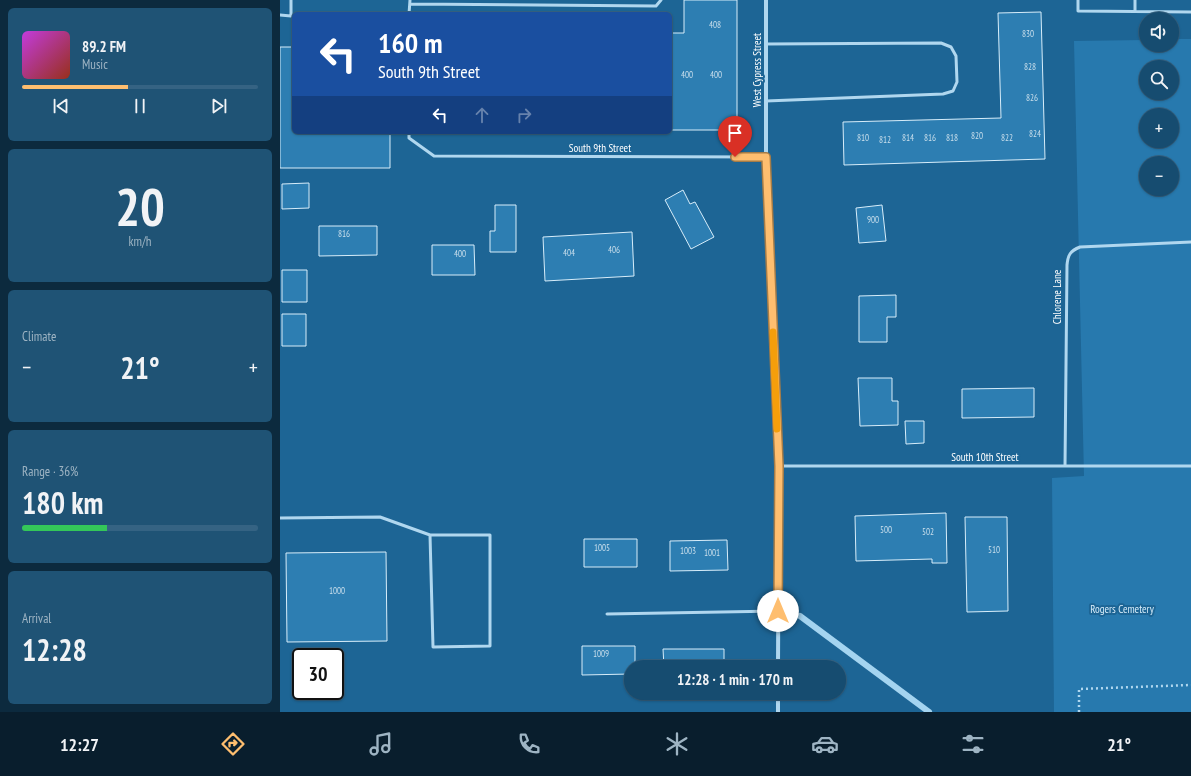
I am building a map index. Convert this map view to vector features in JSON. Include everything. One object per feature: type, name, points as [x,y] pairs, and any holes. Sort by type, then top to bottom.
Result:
[{"type":"street","name":"West Cypress Street","points":[[766,0],[766,157],[779,466],[778,660]]},
{"type":"street","points":[[778,700],[778,712]]},
{"type":"lane","points":[[280,15],[292,16],[291,0]]},
{"type":"lane","points":[[409,12],[410,2],[656,6],[661,0]]},
{"type":"lane","points":[[1078,0],[1078,11],[1191,12]]},
{"type":"lane","points":[[1134,0],[1135,11]]},
{"type":"lane","points":[[766,44],[941,43],[951,47],[956,56],[957,82],[953,91],[943,94],[766,101]]},
{"type":"lane","name":"South 9th Street","points":[[409,134],[409,138],[434,156],[766,157]]},
{"type":"lane","name":"Chlorene Lane","points":[[1065,466],[1066,265],[1068,256],[1072,250],[1080,247],[1191,242]]},
{"type":"lane","name":"South 10th Street","points":[[779,466],[1191,466]]},
{"type":"lane","points":[[280,518],[380,517],[430,535],[490,535],[490,646],[433,648],[430,535]]},
{"type":"lane","points":[[607,614],[778,611]]},
{"type":"path","points":[[1079,712],[1079,689],[1191,685]]},
{"type":"green space","name":"Rogers Cemetery","points":[[1179,39],[1191,39],[1191,712],[1054,712],[1052,478],[1084,476],[1074,41],[1139,40],[1139,52],[1179,52]]},
{"type":"building","points":[[684,0],[737,0],[737,130],[672,130],[672,33],[684,33]]},
{"type":"building","points":[[1041,12],[1045,159],[844,165],[843,122],[1001,118],[998,13]]},
{"type":"building","points":[[280,47],[292,47],[292,134],[390,134],[390,168],[280,168]]},
{"type":"building","points":[[309,183],[309,208],[282,209],[282,184]]},
{"type":"building","points":[[683,190],[690,204],[695,202],[714,237],[691,249],[665,200]]},
{"type":"building","points":[[495,205],[516,205],[516,252],[490,252],[490,231],[495,231]]},
{"type":"building","points":[[882,205],[886,241],[859,243],[856,208]]},
{"type":"building","points":[[319,226],[377,226],[377,255],[319,256]]},
{"type":"building","points":[[632,232],[634,276],[545,281],[543,237]]},
{"type":"building","points":[[432,245],[474,245],[475,275],[432,275]]},
{"type":"building","points":[[282,270],[307,270],[307,302],[282,302]]},
{"type":"building","points":[[896,295],[896,317],[887,317],[887,342],[859,342],[859,296]]},
{"type":"building","points":[[282,314],[306,314],[306,346],[282,346]]},
{"type":"building","points":[[858,378],[892,378],[892,401],[898,401],[898,425],[860,426]]},
{"type":"building","points":[[1034,388],[1034,417],[962,418],[962,389]]},
{"type":"building","points":[[905,421],[924,421],[924,443],[906,444]]},
{"type":"building","points":[[946,513],[947,563],[932,563],[932,559],[856,561],[855,516]]},
{"type":"building","points":[[965,517],[1007,517],[1008,611],[967,612]]},
{"type":"building","points":[[584,539],[637,539],[637,567],[584,567]]},
{"type":"building","points":[[727,540],[728,570],[670,571],[670,541]]},
{"type":"building","points":[[386,552],[387,641],[287,642],[286,553]]},
{"type":"building","points":[[582,646],[635,646],[635,660],[624,660],[624,674],[582,675]]},
{"type":"building","points":[[663,649],[724,649],[724,660],[664,660]]},
{"type":"waterway","points":[[800,616],[929,712]]},
{"type":"slow traffic","points":[[773,332],[777,429]]},
{"type":"route","points":[[735,157],[766,157],[779,466],[778,611]]}]
